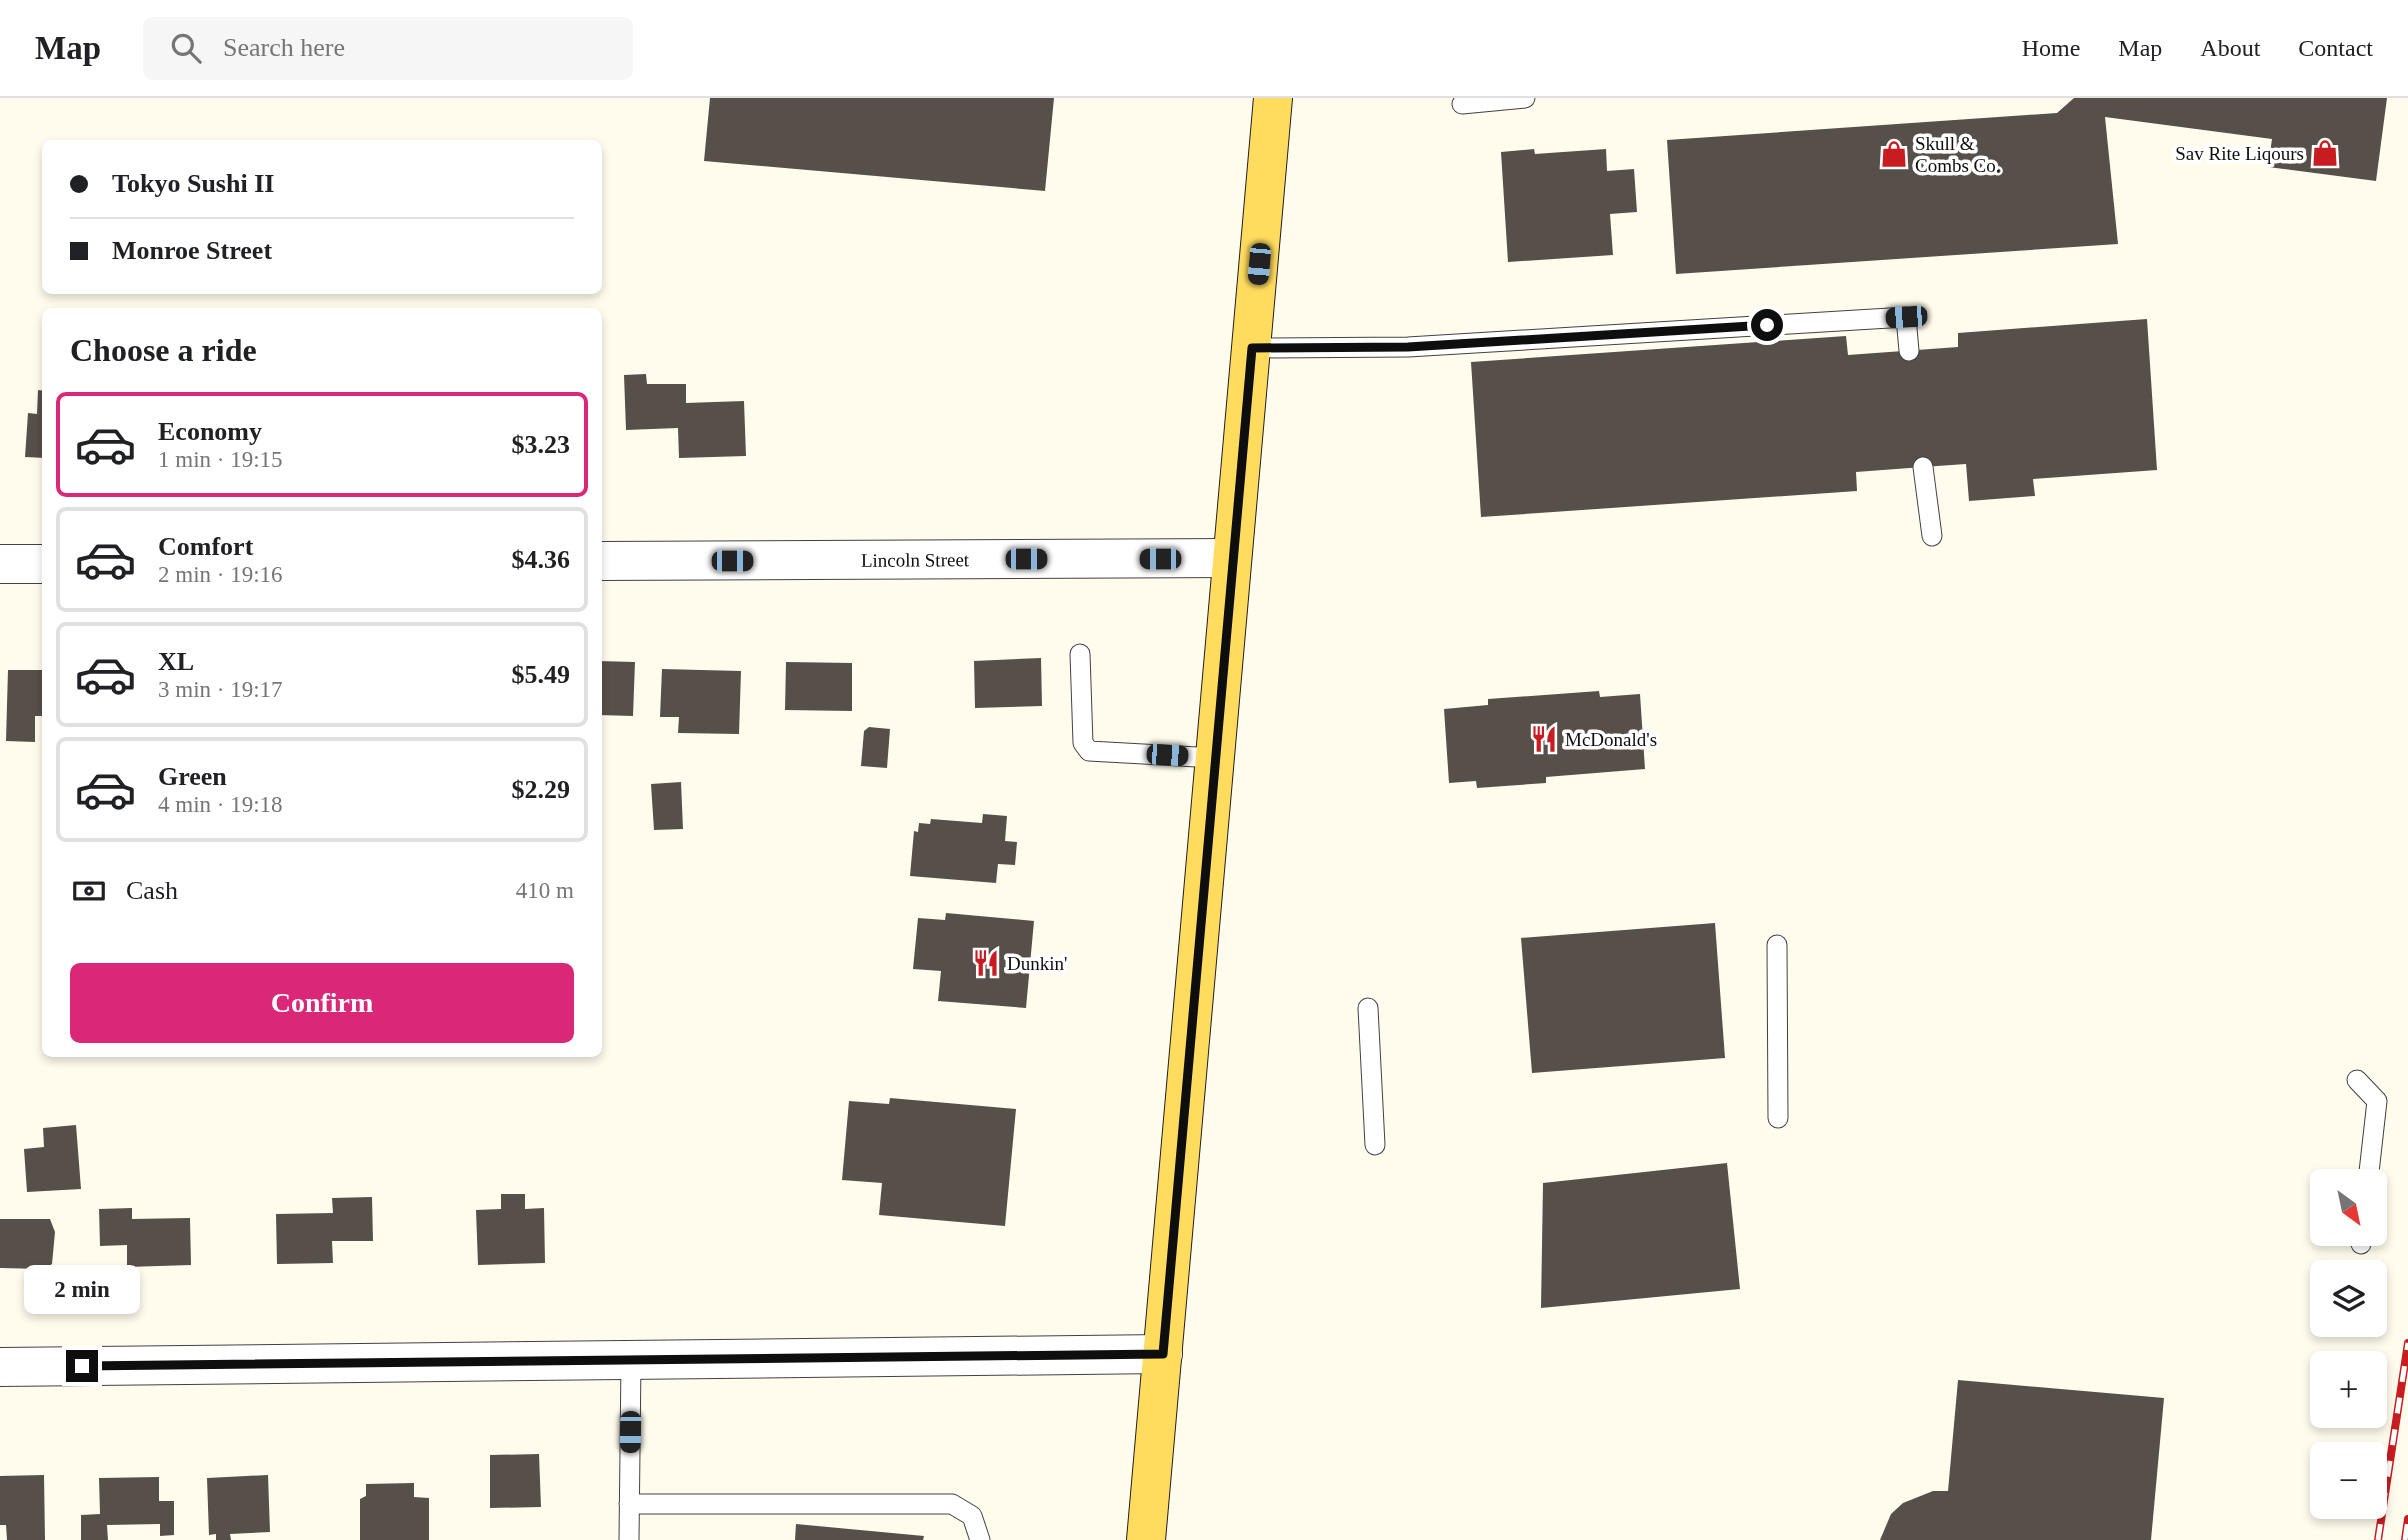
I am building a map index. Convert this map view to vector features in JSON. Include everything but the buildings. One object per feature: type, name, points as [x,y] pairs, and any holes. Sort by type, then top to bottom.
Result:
[{"type":"main road","points":[[1146,1540],[1273,98]]},
{"type":"street","name":"Lincoln Street","points":[[602,561],[1232,558]]},
{"type":"street","points":[[0,564],[42,564]]},
{"type":"street","points":[[0,1367],[1163,1354]]},
{"type":"lane","points":[[1462,104],[1525,98]]},
{"type":"lane","points":[[1252,348],[1408,347],[1906,317],[1909,351]]},
{"type":"lane","points":[[1923,467],[1932,536]]},
{"type":"lane","points":[[1080,654],[1083,743],[1089,751],[1215,758]]},
{"type":"lane","points":[[1777,945],[1779,1118]]},
{"type":"lane","points":[[1368,1008],[1375,1145]]},
{"type":"lane","points":[[2357,1080],[2377,1101],[2369,1169]]},
{"type":"lane","points":[[629,1540],[631,1360]]},
{"type":"lane","points":[[629,1504],[952,1504],[972,1516],[981,1540]]},
{"type":"railway","points":[[2378,1540],[2408,1343]]},
{"type":"railway","points":[[2405,1540],[2408,1519]]},
{"type":"place","name":"Sav Rite Liqours","points":[[2325,153]]},
{"type":"place","name":"Skull & Combs Co.","points":[[1894,154]]},
{"type":"place","name":"McDonald's","points":[[1544,739]]},
{"type":"place","name":"Dunkin'","points":[[986,963]]},
{"type":"route","points":[[82,1366],[1163,1354],[1252,348],[1408,347],[1767,325]]}]
